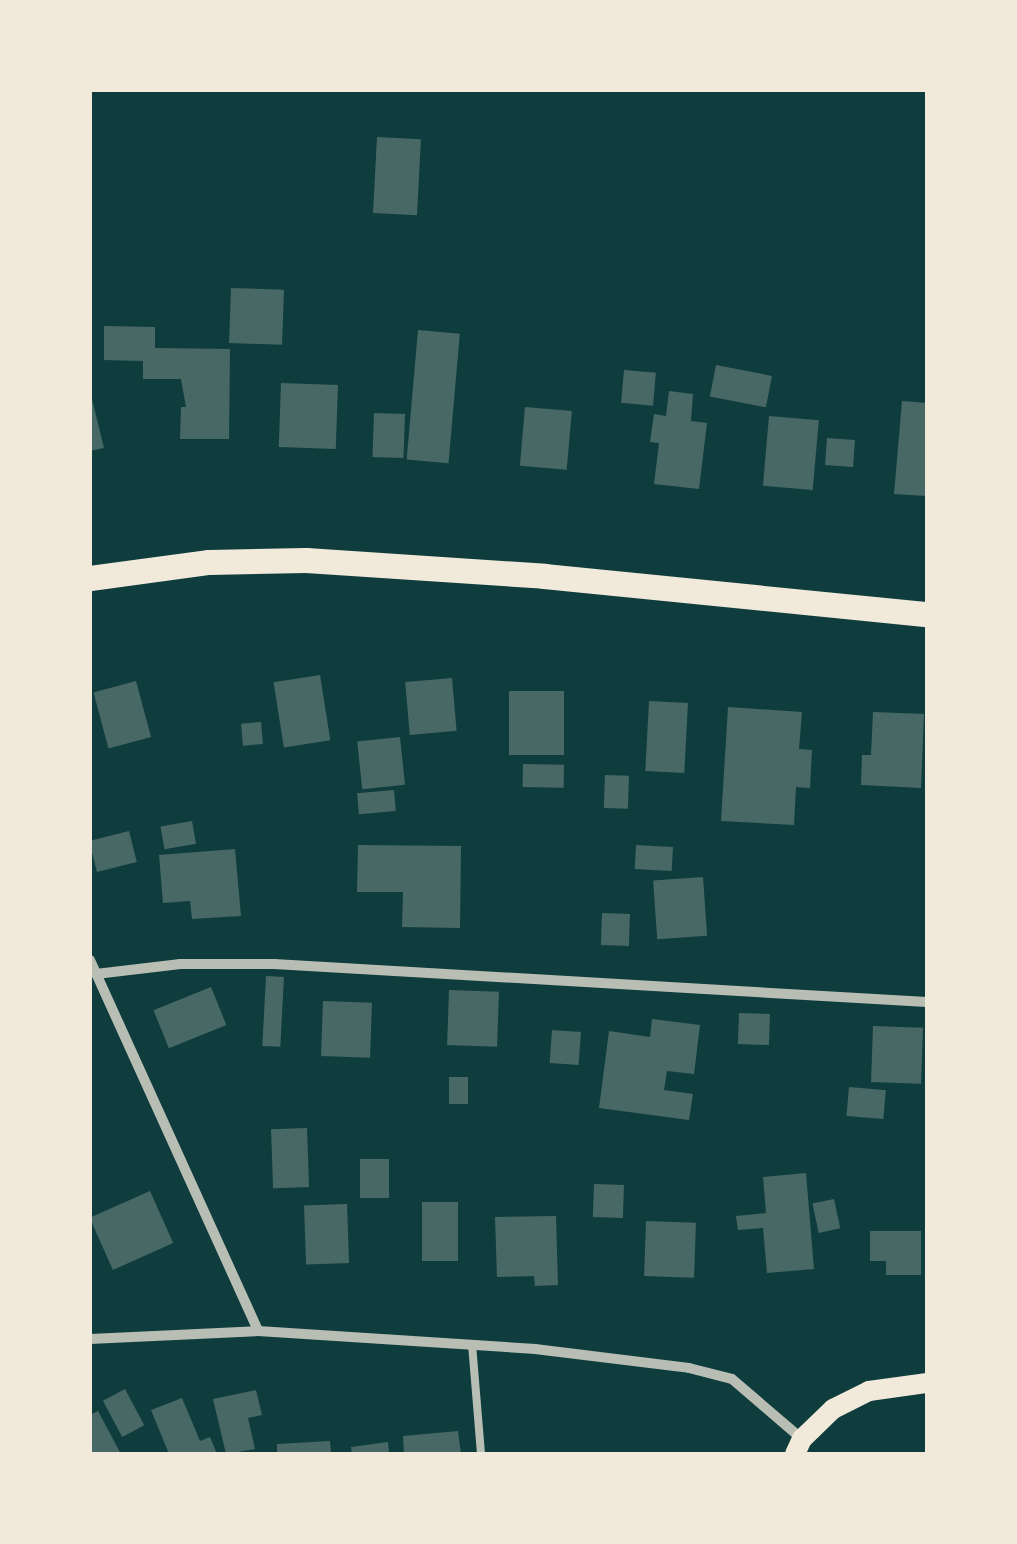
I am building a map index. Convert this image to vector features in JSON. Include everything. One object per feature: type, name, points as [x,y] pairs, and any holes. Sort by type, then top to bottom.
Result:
[{"type":"main road","points":[[90,578],[209,562],[306,560],[544,576],[927,614]]},
{"type":"main road","points":[[799,1447],[833,1408],[857,1397],[927,1383]]},
{"type":"street","points":[[90,960],[258,1331]]},
{"type":"street","points":[[96,974],[180,964],[274,964],[927,1002]]},
{"type":"street","points":[[90,1339],[258,1331],[472,1344],[690,1368],[732,1379],[799,1447]]},
{"type":"lane","points":[[472,1344],[481,1454]]},
{"type":"building","points":[[377,137],[421,139],[417,215],[373,213]]},
{"type":"building","points":[[231,288],[284,290],[282,345],[229,343]]},
{"type":"building","points":[[104,326],[155,327],[155,348],[230,349],[229,439],[180,439],[181,407],[186,407],[181,379],[143,379],[143,361],[104,360]]},
{"type":"building","points":[[418,330],[460,334],[449,463],[407,460]]},
{"type":"building","points":[[716,365],[772,376],[766,407],[710,396]]},
{"type":"building","points":[[624,370],[656,373],[653,406],[621,403]]},
{"type":"building","points":[[281,383],[338,385],[336,449],[279,447]]},
{"type":"building","points":[[90,391],[104,448],[90,451]]},
{"type":"building","points":[[669,391],[693,394],[691,421],[707,423],[699,489],[654,484],[659,443],[650,442],[654,414],[666,416]]},
{"type":"building","points":[[902,401],[927,403],[927,496],[894,494]]},
{"type":"building","points":[[525,407],[572,411],[567,470],[520,466]]},
{"type":"building","points":[[374,413],[405,414],[403,458],[372,457]]},
{"type":"building","points":[[769,416],[819,420],[813,490],[763,486]]},
{"type":"building","points":[[827,438],[855,440],[853,467],[825,465]]},
{"type":"building","points":[[320,675],[330,740],[284,748],[274,682]]},
{"type":"building","points":[[452,678],[457,731],[410,735],[405,682]]},
{"type":"building","points":[[136,681],[151,737],[109,748],[93,692]]},
{"type":"building","points":[[509,691],[564,691],[564,755],[509,755]]},
{"type":"building","points":[[649,701],[688,703],[684,773],[645,771]]},
{"type":"building","points":[[728,707],[802,712],[799,749],[812,750],[810,788],[796,787],[794,825],[721,821]]},
{"type":"building","points":[[873,712],[924,714],[921,788],[861,785],[862,755],[871,755]]},
{"type":"building","points":[[261,722],[263,744],[243,746],[241,724]]},
{"type":"building","points":[[400,737],[405,785],[362,789],[357,741]]},
{"type":"building","points":[[523,764],[564,765],[564,788],[523,787]]},
{"type":"building","points":[[605,775],[629,776],[628,809],[604,808]]},
{"type":"building","points":[[394,790],[396,811],[359,814],[357,793]]},
{"type":"building","points":[[192,821],[196,844],[164,849],[160,827]]},
{"type":"building","points":[[129,831],[137,862],[97,872],[90,841]]},
{"type":"building","points":[[358,845],[461,846],[460,928],[402,927],[403,892],[357,892]]},
{"type":"building","points":[[636,845],[673,847],[672,871],[635,869]]},
{"type":"building","points":[[235,849],[241,916],[192,919],[190,901],[163,903],[159,855]]},
{"type":"building","points":[[703,877],[707,936],[657,939],[653,880]]},
{"type":"building","points":[[602,913],[630,914],[629,946],[601,945]]},
{"type":"building","points":[[266,976],[284,977],[280,1047],[262,1046]]},
{"type":"building","points":[[211,987],[226,1025],[169,1048],[154,1010]]},
{"type":"building","points":[[449,990],[499,992],[497,1047],[447,1045]]},
{"type":"building","points":[[323,1001],[372,1003],[370,1058],[321,1056]]},
{"type":"building","points":[[739,1013],[770,1014],[769,1045],[738,1044]]},
{"type":"building","points":[[652,1019],[700,1025],[694,1074],[667,1071],[664,1090],[693,1094],[689,1120],[599,1108],[609,1031],[650,1037]]},
{"type":"building","points":[[873,1026],[923,1028],[921,1084],[871,1082]]},
{"type":"building","points":[[552,1030],[581,1032],[579,1065],[550,1063]]},
{"type":"building","points":[[449,1077],[468,1077],[468,1104],[449,1104]]},
{"type":"building","points":[[849,1087],[886,1090],[883,1119],[846,1116]]},
{"type":"building","points":[[307,1128],[309,1187],[273,1188],[271,1129]]},
{"type":"building","points":[[360,1159],[389,1159],[389,1198],[360,1198]]},
{"type":"building","points":[[806,1173],[814,1269],[767,1273],[763,1228],[738,1230],[736,1216],[766,1213],[763,1177]]},
{"type":"building","points":[[594,1184],[624,1185],[623,1218],[593,1217]]},
{"type":"building","points":[[150,1191],[173,1243],[113,1270],[90,1218]]},
{"type":"building","points":[[834,1199],[840,1228],[819,1233],[812,1204]]},
{"type":"building","points":[[422,1202],[458,1202],[458,1261],[422,1261]]},
{"type":"building","points":[[347,1204],[349,1263],[306,1264],[304,1206]]},
{"type":"building","points":[[556,1216],[558,1285],[535,1286],[534,1276],[497,1277],[495,1217]]},
{"type":"building","points":[[646,1221],[696,1223],[694,1278],[644,1276]]},
{"type":"building","points":[[870,1231],[921,1231],[921,1275],[886,1275],[886,1261],[870,1261]]},
{"type":"building","points":[[125,1389],[144,1425],[122,1437],[103,1401]]},
{"type":"building","points":[[256,1390],[262,1415],[248,1418],[255,1449],[226,1454],[213,1399]]},
{"type":"building","points":[[182,1398],[200,1441],[210,1437],[217,1454],[169,1454],[151,1410]]},
{"type":"building","points":[[98,1411],[121,1454],[90,1454],[90,1415]]},
{"type":"building","points":[[458,1431],[461,1454],[404,1454],[403,1436]]},
{"type":"building","points":[[330,1441],[331,1454],[277,1454],[277,1444]]},
{"type":"building","points":[[388,1442],[389,1454],[352,1454],[351,1447]]}]
